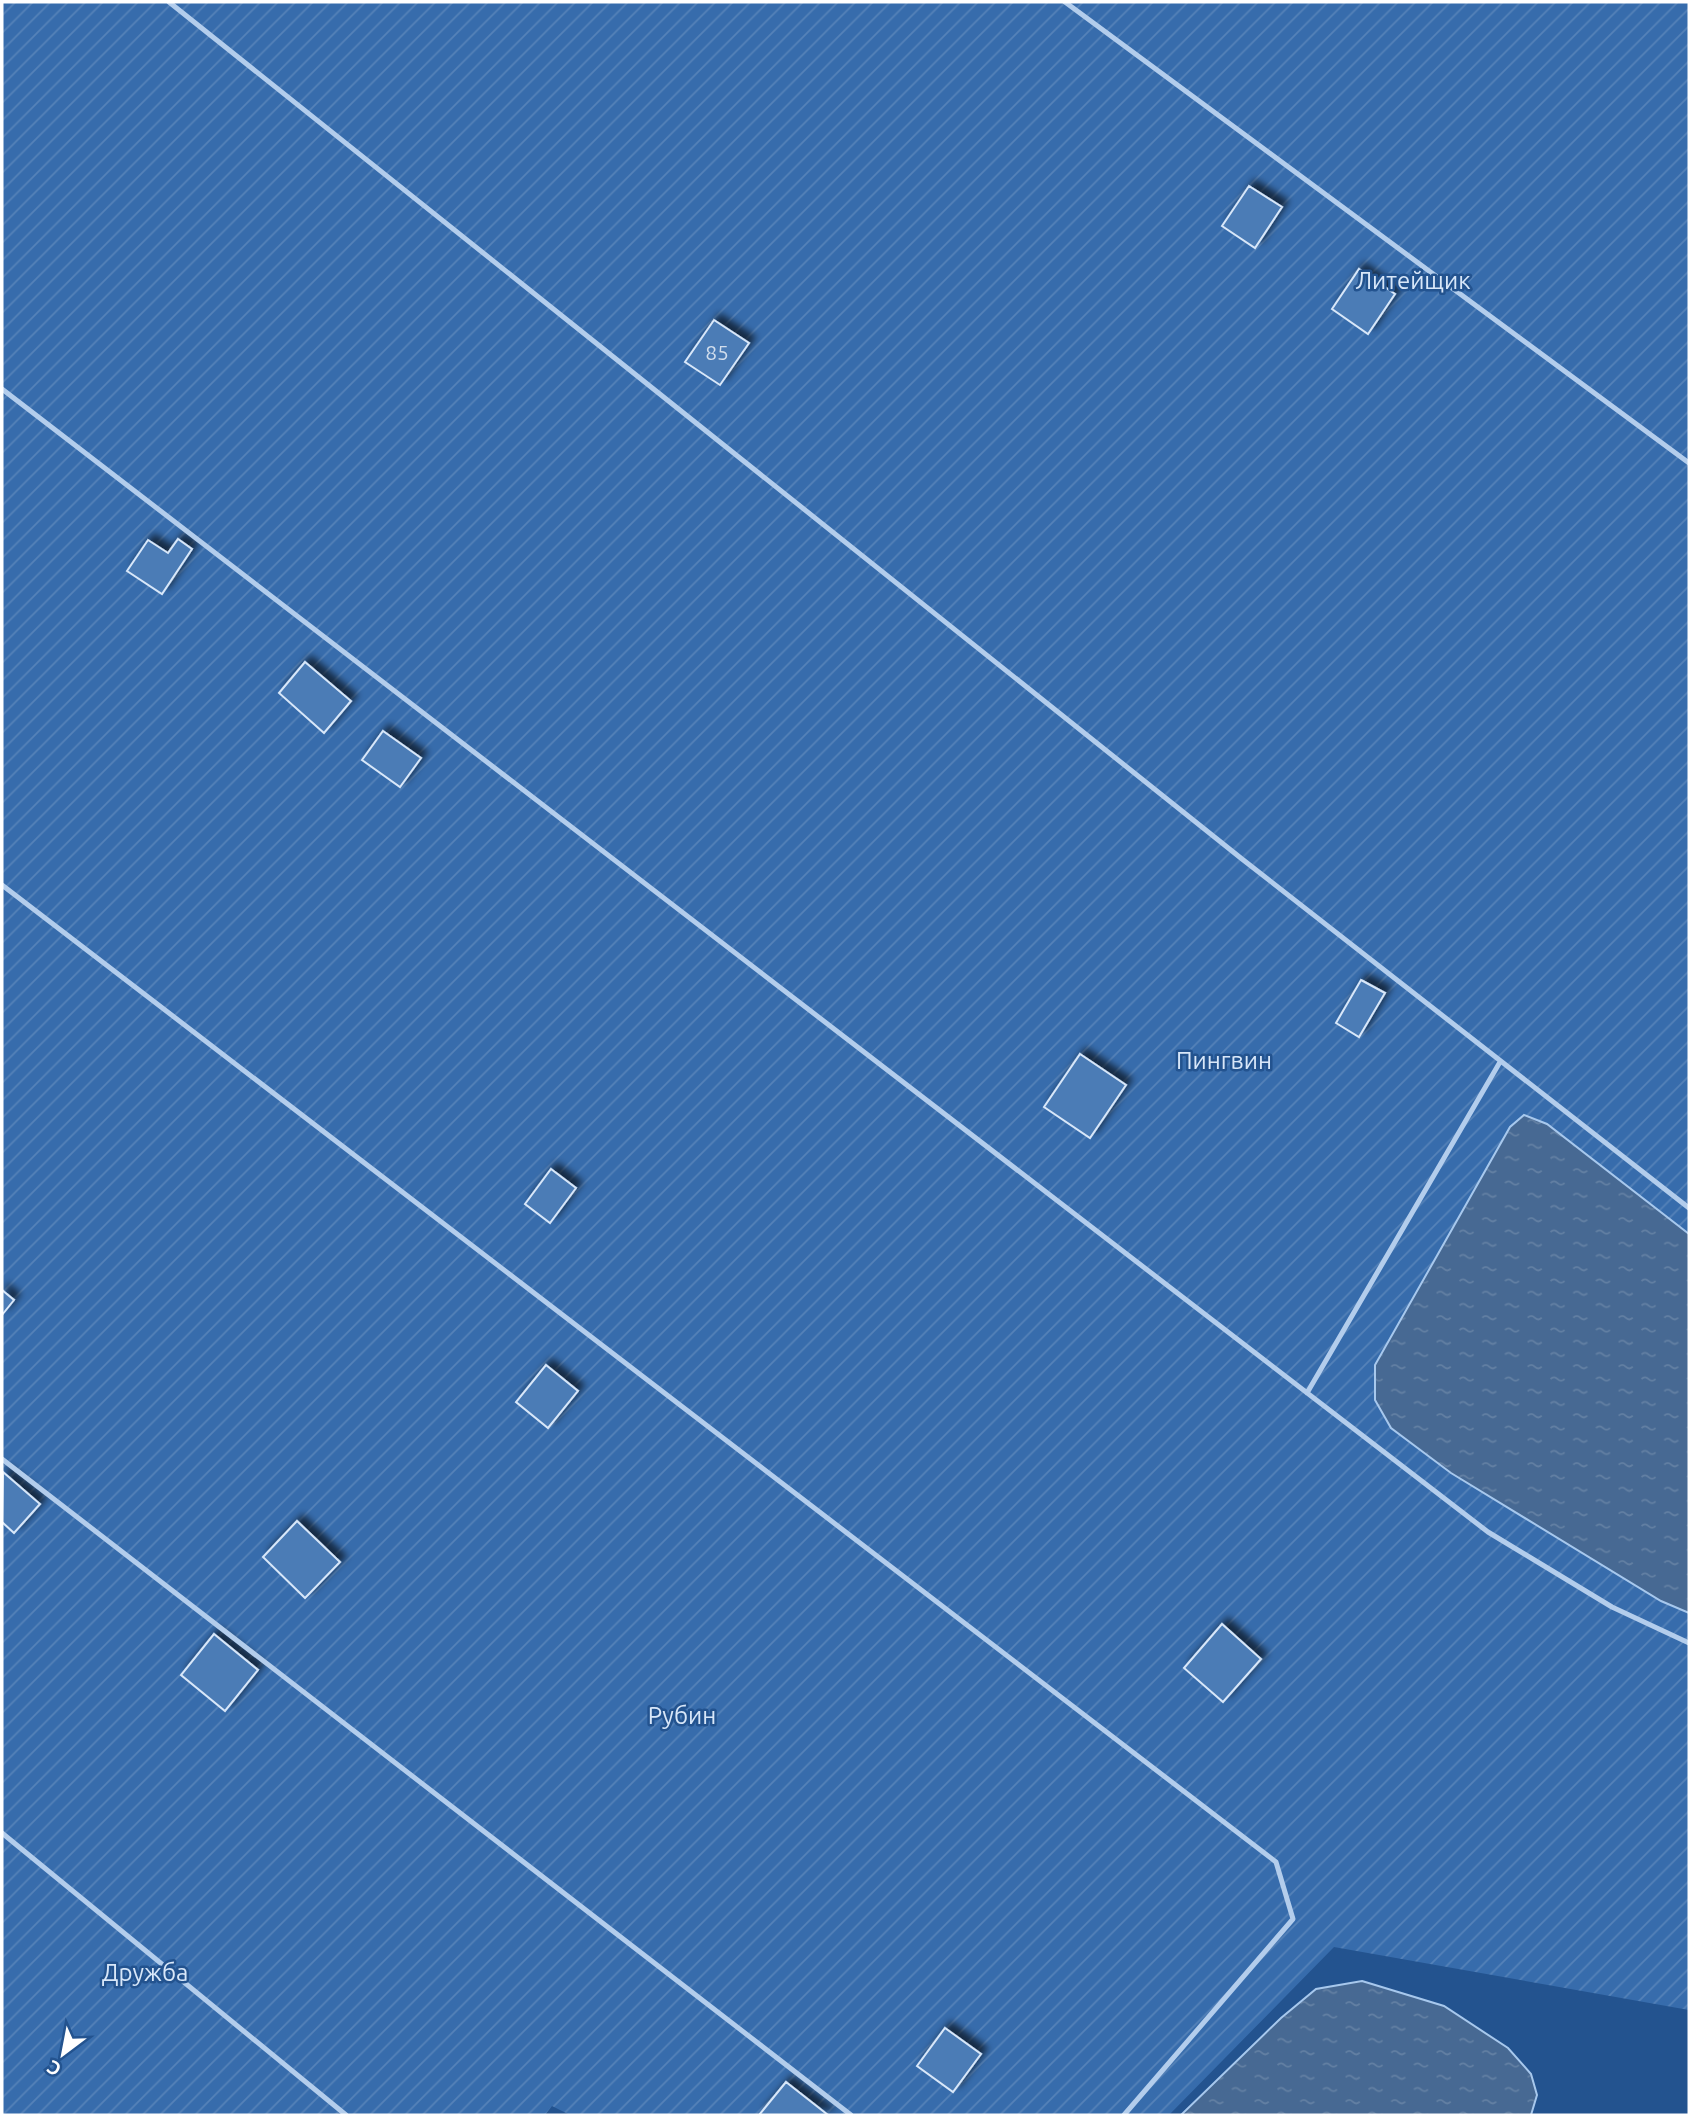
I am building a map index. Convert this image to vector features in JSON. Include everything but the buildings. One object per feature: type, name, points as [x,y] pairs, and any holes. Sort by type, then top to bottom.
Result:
[{"type":"lane","points":[[169,2],[1242,859],[1689,1208]]},
{"type":"lane","points":[[1065,2],[1689,463]]},
{"type":"lane","points":[[2,389],[1488,1532],[1612,1607],[1689,1643]]},
{"type":"lane","points":[[2,885],[1276,1862],[1293,1919],[1124,2115]]},
{"type":"lane","points":[[1307,1393],[1500,1062]]},
{"type":"lane","points":[[2,1459],[851,2115]]},
{"type":"lane","points":[[2,1833],[346,2115]]},
{"type":"green space","points":[[2,2],[1689,2],[1689,2010],[1334,1947],[1169,2115],[570,2115],[552,2106],[545,2115],[2,2115]]},
{"type":"water","points":[[1524,1115],[1547,1124],[1689,1234],[1689,1613],[1661,1601],[1451,1473],[1391,1428],[1375,1400],[1375,1365],[1510,1127]]},
{"type":"water","points":[[1362,1981],[1444,2006],[1508,2048],[1531,2074],[1537,2095],[1531,2115],[1181,2115],[1281,2018],[1316,1989]]},
{"type":"park label","name":"Литейщик","points":[[1413,280]]},
{"type":"park label","name":"Пингвин","points":[[1224,1060]]},
{"type":"park label","name":"Рубин","points":[[682,1715]]},
{"type":"park label","name":"Дружба","points":[[145,1972]]}]
